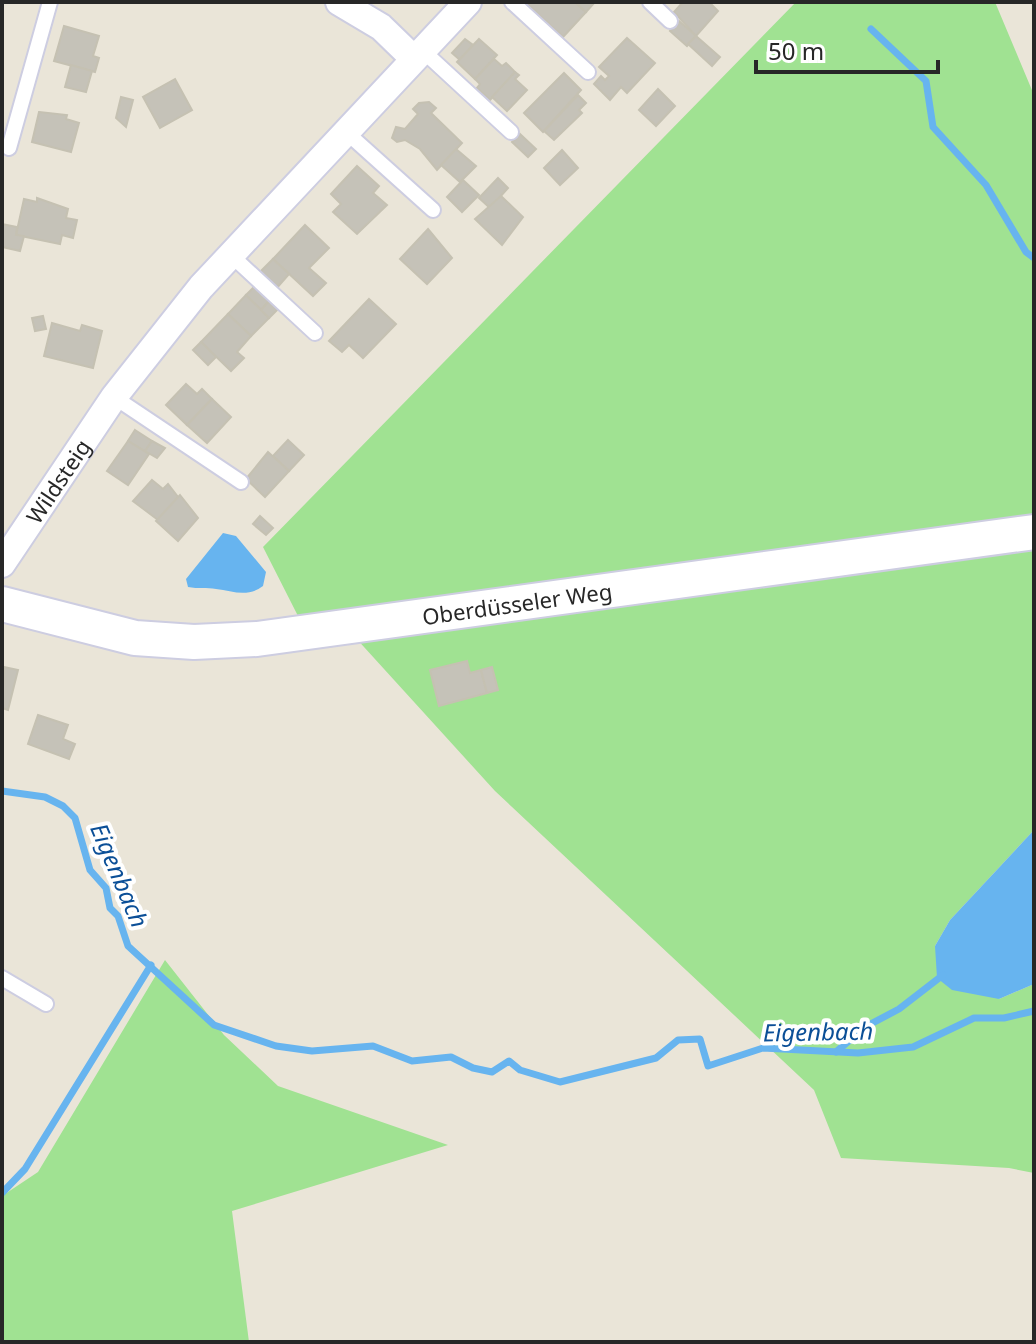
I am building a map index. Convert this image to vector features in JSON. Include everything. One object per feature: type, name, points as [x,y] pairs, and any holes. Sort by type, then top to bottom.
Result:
[{"type":"street","points":[[339,2],[418,54]]},
{"type":"street","name":"Wildsteig","points":[[2,564],[114,397],[201,287],[468,2]]},
{"type":"street","name":"Oberdüsseler Weg","points":[[2,604],[135,638],[194,642],[257,639],[1034,532]]},
{"type":"lane","points":[[9,148],[50,2]]},
{"type":"lane","points":[[512,2],[588,72]]},
{"type":"lane","points":[[650,2],[670,21]]},
{"type":"lane","points":[[418,54],[511,132]]},
{"type":"lane","points":[[345,131],[433,210]]},
{"type":"lane","points":[[231,255],[315,333]]},
{"type":"lane","points":[[114,397],[241,482]]},
{"type":"lane","points":[[2,978],[46,1004]]},
{"type":"green space","points":[[796,2],[995,2],[1034,95],[1034,830],[950,920],[935,946],[999,999],[1034,984],[1034,1173],[1009,1168],[841,1158],[814,1090],[495,791],[354,636],[298,616],[263,547]]},
{"type":"green space","points":[[165,960],[224,1035],[278,1086],[448,1145],[232,1211],[249,1342],[2,1342],[2,1196],[38,1172]]},
{"type":"water","points":[[223,533],[236,536],[266,572],[263,586],[246,593],[188,587],[186,579]]},
{"type":"water","points":[[1034,830],[1034,984],[999,999],[952,990],[937,978],[935,946],[950,920]]},
{"type":"building","points":[[525,2],[575,2],[586,12],[563,37]]},
{"type":"building","points":[[575,2],[595,2],[586,12]]},
{"type":"building","points":[[683,2],[709,2],[718,11],[696,36],[674,12]]},
{"type":"building","points":[[679,21],[696,36],[687,46],[670,31]]},
{"type":"building","points":[[64,26],[99,36],[93,56],[99,58],[95,72],[54,61]]},
{"type":"building","points":[[696,36],[720,57],[712,66],[688,44]]},
{"type":"building","points":[[627,38],[655,63],[627,93],[621,87],[610,100],[594,84],[601,76],[605,80],[609,76],[599,67]]},
{"type":"building","points":[[465,39],[473,45],[460,60],[452,53]]},
{"type":"building","points":[[479,39],[497,55],[475,79],[457,62]]},
{"type":"building","points":[[494,59],[502,66],[506,63],[515,72],[490,100],[477,88],[480,84],[475,79]]},
{"type":"building","points":[[71,65],[92,71],[86,92],[65,87]]},
{"type":"building","points":[[515,72],[519,75],[515,79],[527,90],[507,111],[492,97]]},
{"type":"building","points":[[564,73],[581,90],[543,132],[524,113]]},
{"type":"building","points":[[175,79],[192,110],[160,128],[143,97]]},
{"type":"building","points":[[658,89],[675,106],[656,126],[639,110]]},
{"type":"building","points":[[578,95],[586,103],[579,110],[582,113],[554,140],[544,131]]},
{"type":"building","points":[[121,97],[133,100],[126,127],[116,118]]},
{"type":"building","points":[[429,102],[436,108],[431,113],[462,143],[437,170],[420,149],[405,140],[397,142],[392,138],[396,127],[405,129],[418,114],[413,109],[419,103]]},
{"type":"building","points":[[39,112],[67,115],[66,119],[79,123],[71,152],[32,142]]},
{"type":"building","points":[[520,134],[536,149],[528,157],[512,142]]},
{"type":"building","points":[[456,149],[476,166],[460,182],[441,165]]},
{"type":"building","points":[[562,150],[578,168],[560,185],[544,168]]},
{"type":"building","points":[[357,166],[379,186],[373,193],[387,205],[357,234],[333,212],[341,204],[331,194]]},
{"type":"building","points":[[498,178],[508,188],[490,208],[479,198]]},
{"type":"building","points":[[463,180],[479,195],[462,212],[447,197]]},
{"type":"building","points":[[501,196],[523,217],[502,245],[475,219]]},
{"type":"building","points":[[37,198],[68,209],[66,218],[77,220],[73,238],[62,235],[60,244],[16,235],[24,199],[37,202]]},
{"type":"building","points":[[2,224],[17,227],[16,235],[24,236],[20,251],[2,247]]},
{"type":"building","points":[[305,225],[329,248],[309,268],[326,283],[313,296],[273,259]]},
{"type":"building","points":[[428,229],[452,258],[427,284],[400,259]]},
{"type":"building","points":[[273,259],[289,274],[275,290],[258,274]]},
{"type":"building","points":[[254,287],[269,301],[261,310],[246,295]]},
{"type":"building","points":[[246,295],[269,318],[251,336],[228,314]]},
{"type":"building","points":[[369,299],[396,324],[363,358],[349,345],[342,352],[329,341]]},
{"type":"building","points":[[269,301],[278,309],[269,318],[261,310]]},
{"type":"building","points":[[228,314],[251,336],[237,352],[244,358],[231,371],[201,342]]},
{"type":"building","points":[[43,316],[46,329],[35,331],[32,318]]},
{"type":"building","points":[[52,323],[80,331],[82,325],[102,331],[93,368],[44,356]]},
{"type":"building","points":[[201,342],[216,357],[208,365],[193,350]]},
{"type":"building","points":[[186,384],[197,394],[202,389],[212,399],[187,425],[166,405]]},
{"type":"building","points":[[212,399],[231,417],[207,443],[187,425]]},
{"type":"building","points":[[135,430],[152,441],[145,451],[128,441]]},
{"type":"building","points":[[288,440],[304,455],[289,471],[273,456]]},
{"type":"building","points":[[128,441],[149,454],[128,485],[107,471]]},
{"type":"building","points":[[152,441],[165,448],[157,458],[145,451]]},
{"type":"building","points":[[268,452],[289,471],[265,497],[246,479]]},
{"type":"building","points":[[152,480],[163,489],[168,484],[178,497],[158,520],[133,501]]},
{"type":"building","points":[[180,495],[198,518],[178,541],[156,521]]},
{"type":"building","points":[[260,516],[273,528],[266,535],[253,524]]},
{"type":"building","points":[[467,661],[470,673],[481,670],[487,693],[439,706],[430,670]]},
{"type":"building","points":[[4,667],[18,670],[8,710],[2,708]]},
{"type":"building","points":[[492,667],[498,690],[487,693],[481,670]]},
{"type":"building","points":[[38,715],[68,725],[63,739],[75,744],[69,759],[28,744]]},
{"type":"waterway","points":[[871,29],[926,81],[933,127],[986,185],[1026,252],[1034,258]]},
{"type":"waterway","name":"Eigenbach","points":[[2,791],[45,797],[63,806],[75,818],[90,870],[106,888],[110,908],[118,916],[128,946],[214,1025],[276,1046],[312,1051],[373,1046],[412,1061],[451,1057],[473,1068],[492,1072],[509,1061],[520,1070],[560,1082],[656,1058],[678,1040],[700,1039],[708,1066],[763,1048],[858,1053],[913,1047],[974,1018],[1004,1018],[1034,1011]]},
{"type":"waterway","points":[[2,1193],[25,1169],[151,965]]},
{"type":"waterway","points":[[836,1052],[865,1027],[899,1009],[943,975]]}]
